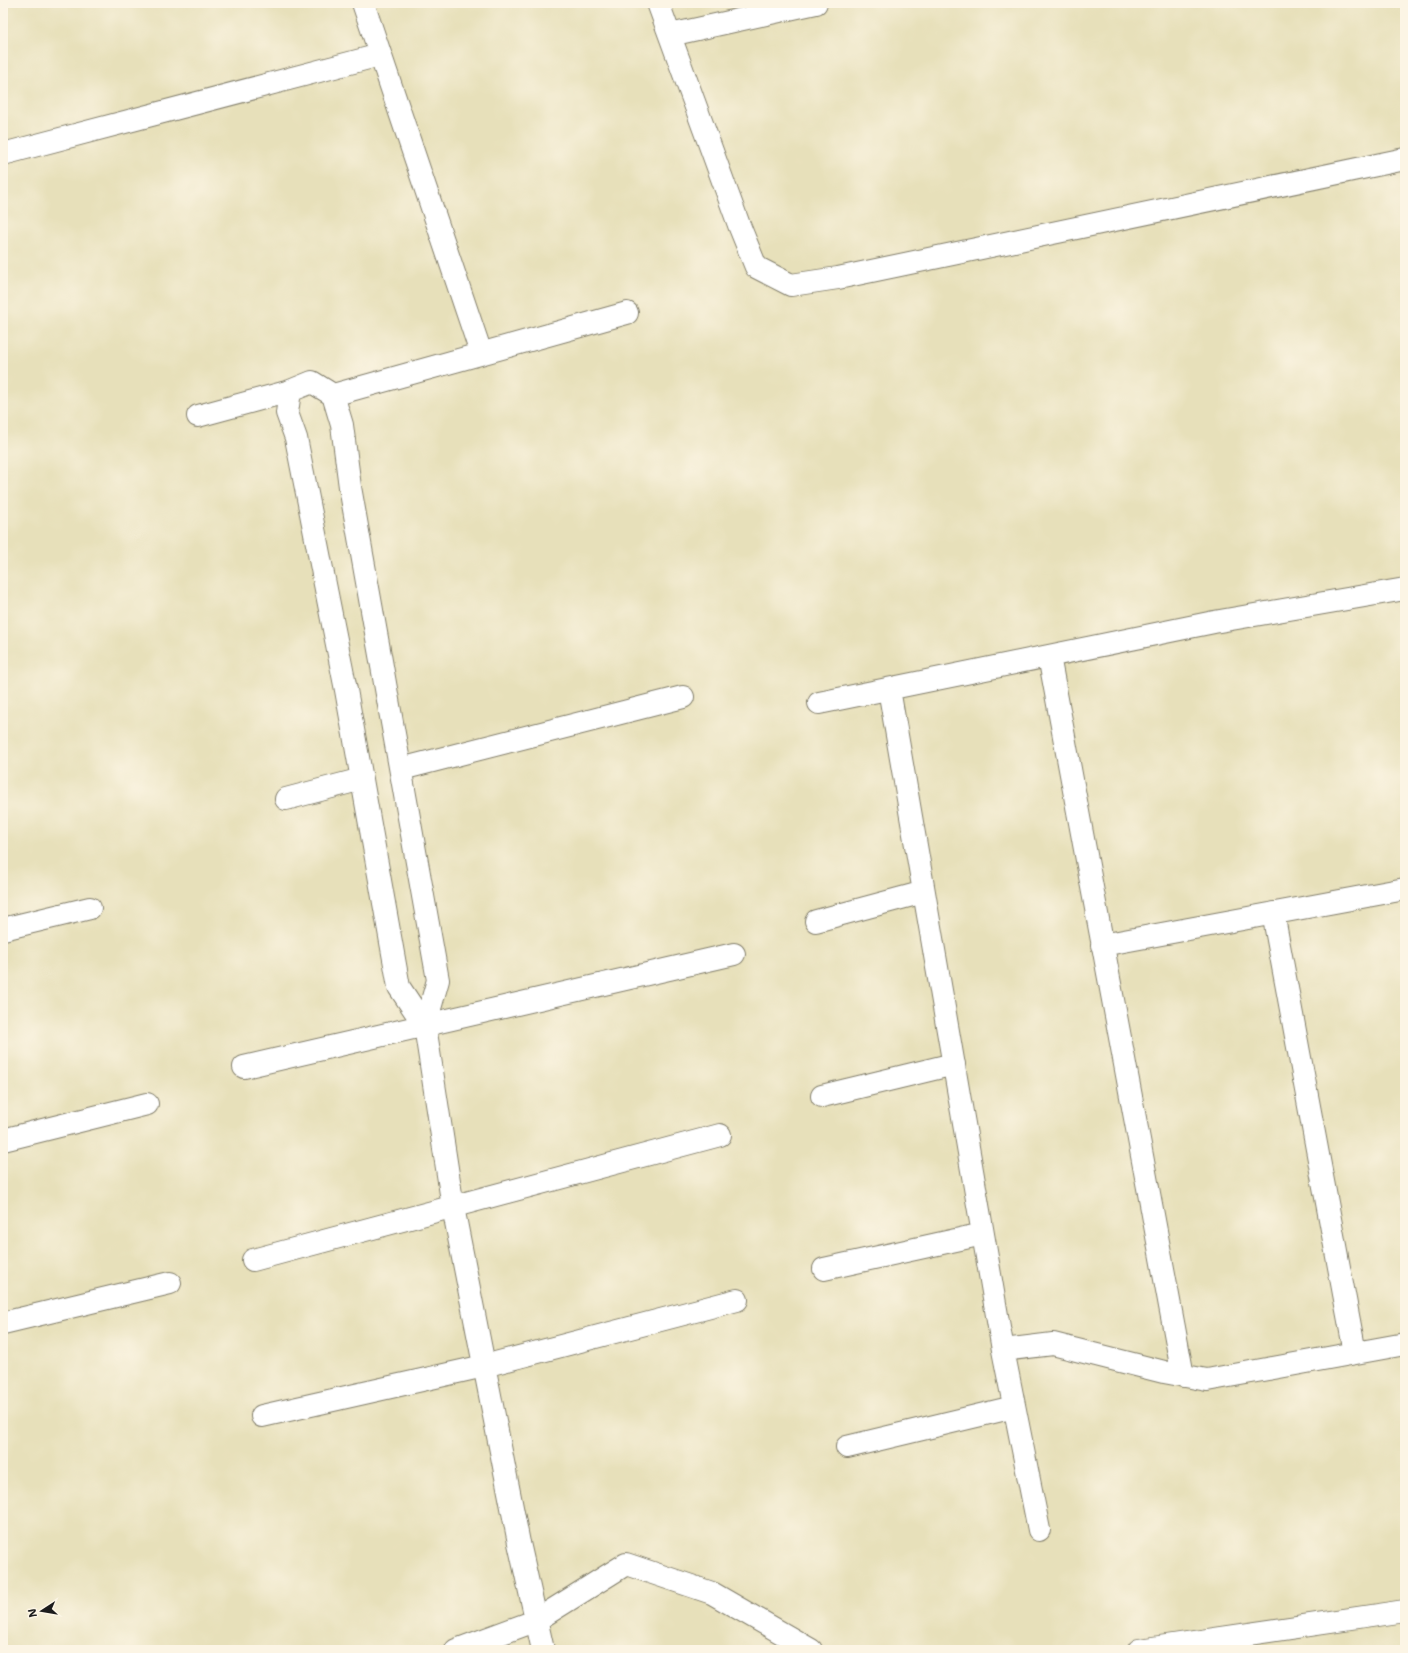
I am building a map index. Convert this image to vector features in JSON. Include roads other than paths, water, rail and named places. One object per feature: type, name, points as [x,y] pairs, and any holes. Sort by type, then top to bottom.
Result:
[{"type":"street","points":[[363,3],[481,353]]},
{"type":"street","points":[[658,3],[756,267],[791,284],[846,276],[1405,158]]},
{"type":"street","points":[[670,35],[816,3]]},
{"type":"street","points":[[3,154],[380,55]]},
{"type":"street","points":[[333,395],[627,313]]},
{"type":"street","points":[[198,416],[290,391],[312,382],[333,395],[342,425],[350,487],[438,980],[425,1026],[453,1207],[535,1621],[543,1650]]},
{"type":"street","points":[[290,391],[288,414],[296,438],[362,778],[399,987],[425,1026]]},
{"type":"street","points":[[819,703],[1214,622],[1405,589]]},
{"type":"street","points":[[1048,656],[1183,1376]]},
{"type":"street","points":[[889,689],[1003,1350],[1039,1530]]},
{"type":"street","points":[[400,769],[682,697]]},
{"type":"street","points":[[286,799],[362,778]]},
{"type":"street","points":[[1102,945],[1405,889]]},
{"type":"street","points":[[816,921],[924,892]]},
{"type":"street","points":[[3,929],[90,908]]},
{"type":"street","points":[[1274,913],[1355,1353]]},
{"type":"street","points":[[244,1067],[734,954]]},
{"type":"street","points":[[822,1096],[954,1064]]},
{"type":"street","points":[[3,1140],[147,1104]]},
{"type":"street","points":[[253,1260],[720,1135]]},
{"type":"street","points":[[824,1269],[983,1234]]},
{"type":"street","points":[[3,1323],[170,1283]]},
{"type":"street","points":[[262,1416],[484,1366],[737,1300]]},
{"type":"street","points":[[1003,1350],[1053,1344],[1183,1376],[1207,1380],[1405,1344]]},
{"type":"street","points":[[847,1447],[1014,1407]]},
{"type":"street","points":[[456,1650],[535,1621],[626,1564],[712,1593],[811,1650]]},
{"type":"street","points":[[1140,1650],[1405,1611]]}]
